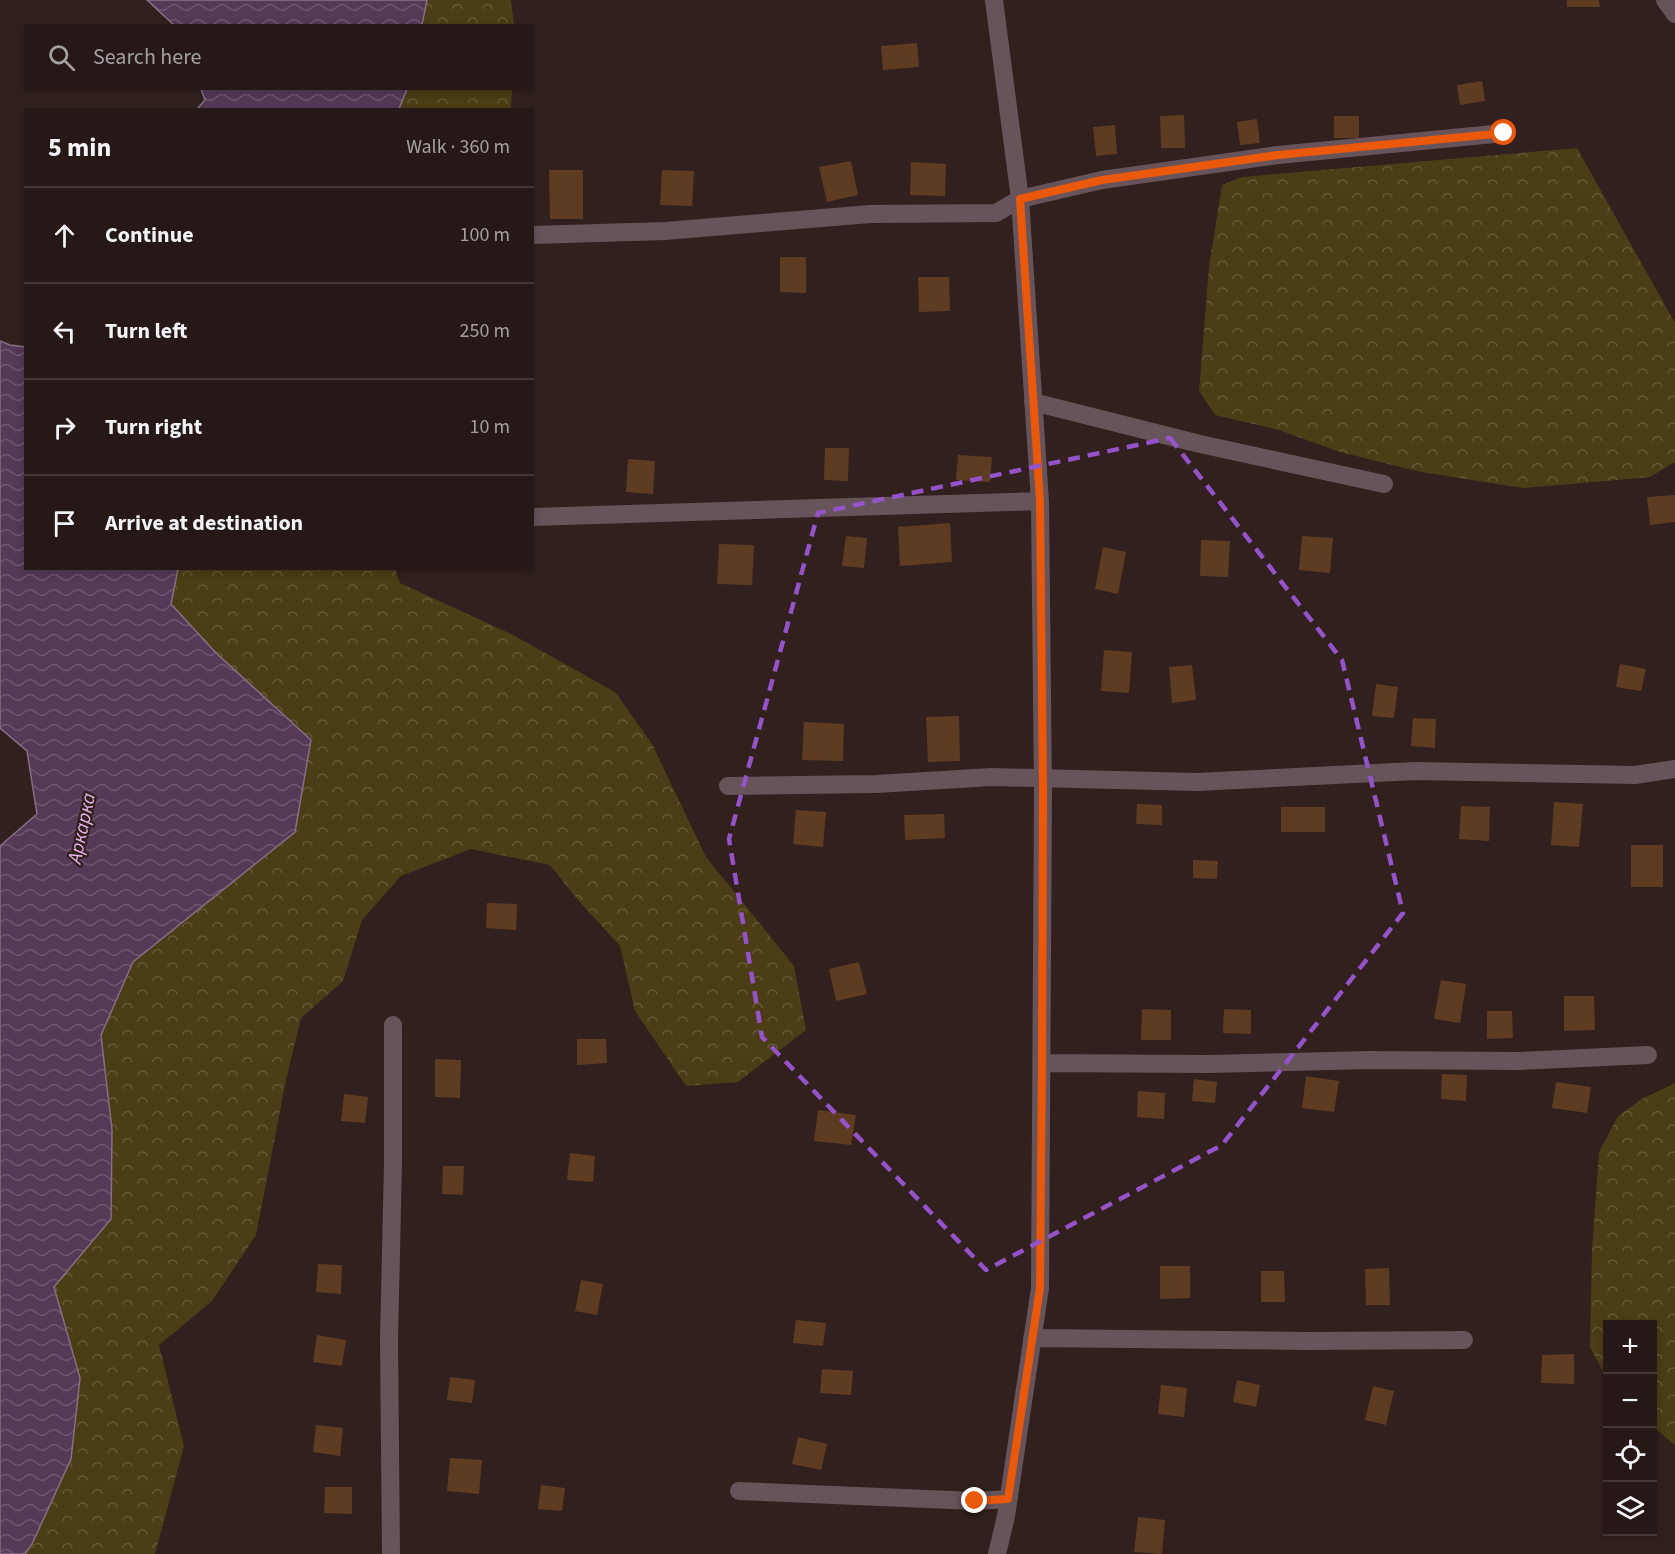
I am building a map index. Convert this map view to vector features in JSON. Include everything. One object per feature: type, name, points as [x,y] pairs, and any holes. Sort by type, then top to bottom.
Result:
[{"type":"street","points":[[994,0],[1020,199],[1040,501],[1043,777],[1040,1288],[1008,1499],[997,1554]]},
{"type":"street","points":[[1665,0],[1675,14]]},
{"type":"street","points":[[534,235],[665,231],[870,214],[996,213],[1020,199],[1102,180],[1278,155],[1504,133]]},
{"type":"street","points":[[1033,402],[1200,444],[1384,484]]},
{"type":"street","points":[[534,517],[1040,501]]},
{"type":"street","points":[[728,786],[876,784],[992,777],[1197,782],[1415,771],[1635,775],[1675,769]]},
{"type":"street","points":[[391,1554],[389,1340],[393,1025]]},
{"type":"street","points":[[1042,1063],[1208,1064],[1368,1060],[1519,1060],[1648,1055]]},
{"type":"street","points":[[1032,1338],[1464,1340]]},
{"type":"street","points":[[739,1491],[963,1500],[1008,1499]]},
{"type":"highlighted area","points":[[1170,438],[1342,660],[1403,913],[1222,1145],[986,1270],[762,1037],[729,839],[818,513]]},
{"type":"green space","points":[[427,0],[511,0],[514,24],[423,24]]},
{"type":"green space","points":[[407,90],[512,90],[511,108],[400,108]]},
{"type":"green space","points":[[1577,148],[1675,323],[1675,462],[1650,477],[1523,488],[1421,472],[1340,452],[1279,430],[1215,415],[1199,391],[1209,267],[1222,185],[1242,177]]},
{"type":"green space","points":[[178,570],[395,570],[400,583],[513,635],[615,692],[652,744],[706,857],[794,966],[806,1030],[738,1082],[686,1086],[635,1011],[620,946],[550,865],[471,849],[401,876],[362,920],[343,981],[301,1018],[286,1080],[256,1235],[212,1301],[159,1345],[184,1446],[155,1554],[25,1554],[32,1544],[80,1378],[54,1287],[111,1219],[112,1130],[101,1035],[134,962],[295,832],[311,740],[216,653],[171,604]]},
{"type":"green space","points":[[1675,1083],[1675,1445],[1657,1430],[1657,1320],[1603,1320],[1603,1371],[1590,1347],[1592,1250],[1599,1152],[1618,1116],[1642,1099]]},
{"type":"water","points":[[147,0],[427,0],[422,24],[173,24]]},
{"type":"water","points":[[202,90],[407,90],[399,108],[198,108],[205,100]]},
{"type":"water","name":"Аркарка","points":[[0,341],[24,347],[24,570],[178,570],[171,604],[216,653],[311,740],[295,832],[133,962],[101,1035],[112,1130],[111,1219],[54,1287],[80,1378],[71,1459],[32,1544],[25,1554],[0,1554],[0,846],[37,814],[27,751],[0,728]]},
{"type":"building","points":[[1567,0],[1599,0],[1600,7],[1567,7]]},
{"type":"building","points":[[917,43],[919,67],[883,70],[881,46]]},
{"type":"building","points":[[1482,81],[1485,101],[1460,105],[1457,85]]},
{"type":"building","points":[[1184,115],[1185,148],[1161,148],[1160,116]]},
{"type":"building","points":[[1334,116],[1359,116],[1359,138],[1334,138]]},
{"type":"building","points":[[1257,119],[1260,143],[1240,145],[1237,122]]},
{"type":"building","points":[[1115,125],[1117,154],[1096,156],[1093,127]]},
{"type":"building","points":[[851,161],[858,195],[827,202],[819,167]]},
{"type":"building","points":[[911,162],[946,164],[945,196],[910,195]]},
{"type":"building","points":[[549,170],[583,170],[583,219],[550,219]]},
{"type":"building","points":[[662,170],[694,171],[692,206],[660,205]]},
{"type":"building","points":[[780,257],[806,257],[806,293],[780,292]]},
{"type":"building","points":[[918,277],[949,277],[950,311],[919,312]]},
{"type":"building","points":[[825,448],[849,448],[848,481],[824,480]]},
{"type":"building","points":[[958,455],[992,457],[990,482],[956,480]]},
{"type":"building","points":[[628,459],[655,461],[653,494],[626,492]]},
{"type":"building","points":[[1675,495],[1675,522],[1650,525],[1647,497]]},
{"type":"building","points":[[950,523],[952,562],[900,566],[898,527]]},
{"type":"building","points":[[846,536],[867,538],[864,568],[842,566]]},
{"type":"building","points":[[1302,536],[1333,538],[1330,573],[1299,570]]},
{"type":"building","points":[[1201,540],[1230,541],[1228,577],[1200,576]]},
{"type":"building","points":[[719,544],[754,545],[752,585],[717,584]]},
{"type":"building","points":[[1103,547],[1126,552],[1118,594],[1095,589]]},
{"type":"building","points":[[1104,650],[1132,652],[1129,693],[1101,691]]},
{"type":"building","points":[[1620,664],[1646,669],[1641,691],[1616,687]]},
{"type":"building","points":[[1192,665],[1196,700],[1172,703],[1169,667]]},
{"type":"building","points":[[1376,684],[1398,687],[1394,718],[1372,716]]},
{"type":"building","points":[[959,716],[960,761],[928,762],[926,717]]},
{"type":"building","points":[[1413,718],[1436,719],[1435,748],[1411,746]]},
{"type":"building","points":[[804,722],[844,724],[843,761],[802,760]]},
{"type":"building","points":[[1554,802],[1583,804],[1579,847],[1551,845]]},
{"type":"building","points":[[1137,804],[1162,805],[1162,825],[1136,824]]},
{"type":"building","points":[[1461,806],[1490,807],[1489,841],[1459,839]]},
{"type":"building","points":[[1281,807],[1325,807],[1325,832],[1281,832]]},
{"type":"building","points":[[796,810],[826,812],[823,847],[793,844]]},
{"type":"building","points":[[944,814],[945,838],[905,840],[904,815]]},
{"type":"building","points":[[1631,845],[1663,845],[1663,887],[1631,887]]},
{"type":"building","points":[[1193,860],[1218,861],[1217,879],[1193,878]]},
{"type":"building","points":[[487,903],[517,904],[516,930],[486,928]]},
{"type":"building","points":[[859,962],[867,994],[836,1001],[829,969]]},
{"type":"building","points":[[1441,980],[1466,984],[1460,1023],[1434,1019]]},
{"type":"building","points":[[1564,996],[1594,996],[1595,1030],[1564,1031]]},
{"type":"building","points":[[1142,1009],[1171,1010],[1171,1040],[1141,1040]]},
{"type":"building","points":[[1224,1009],[1251,1010],[1251,1034],[1223,1033]]},
{"type":"building","points":[[1487,1011],[1512,1011],[1513,1038],[1487,1039]]},
{"type":"building","points":[[577,1039],[606,1039],[607,1063],[577,1065]]},
{"type":"building","points":[[435,1059],[461,1060],[460,1098],[435,1097]]},
{"type":"building","points":[[1442,1074],[1467,1075],[1466,1101],[1441,1099]]},
{"type":"building","points":[[1306,1076],[1339,1081],[1334,1112],[1302,1108]]},
{"type":"building","points":[[1194,1079],[1217,1082],[1215,1103],[1192,1101]]},
{"type":"building","points":[[1556,1082],[1591,1087],[1587,1113],[1552,1108]]},
{"type":"building","points":[[1138,1091],[1165,1093],[1164,1119],[1137,1117]]},
{"type":"building","points":[[344,1094],[368,1097],[365,1123],[341,1121]]},
{"type":"building","points":[[818,1110],[856,1115],[851,1145],[814,1141]]},
{"type":"building","points":[[570,1153],[595,1156],[593,1182],[567,1180]]},
{"type":"building","points":[[443,1166],[464,1166],[463,1195],[442,1194]]},
{"type":"building","points":[[318,1264],[342,1265],[341,1294],[316,1292]]},
{"type":"building","points":[[1160,1266],[1190,1266],[1190,1298],[1160,1299]]},
{"type":"building","points":[[1389,1268],[1390,1305],[1366,1305],[1365,1269]]},
{"type":"building","points":[[1261,1271],[1284,1271],[1285,1302],[1261,1302]]},
{"type":"building","points":[[581,1280],[603,1284],[597,1315],[575,1311]]},
{"type":"building","points":[[796,1320],[826,1323],[823,1346],[793,1343]]},
{"type":"building","points":[[317,1335],[346,1340],[342,1366],[313,1362]]},
{"type":"building","points":[[1574,1354],[1574,1384],[1541,1383],[1542,1355]]},
{"type":"building","points":[[822,1369],[853,1371],[851,1395],[820,1393]]},
{"type":"building","points":[[450,1377],[475,1380],[472,1403],[447,1400]]},
{"type":"building","points":[[1237,1380],[1260,1385],[1256,1407],[1233,1402]]},
{"type":"building","points":[[1161,1385],[1187,1388],[1184,1417],[1158,1414]]},
{"type":"building","points":[[1373,1386],[1394,1391],[1386,1425],[1365,1420]]},
{"type":"building","points":[[316,1425],[343,1428],[340,1456],[313,1452]]},
{"type":"building","points":[[798,1437],[827,1444],[821,1470],[792,1464]]},
{"type":"building","points":[[450,1458],[482,1460],[479,1494],[447,1491]]},
{"type":"building","points":[[541,1485],[565,1488],[562,1511],[538,1509]]},
{"type":"building","points":[[325,1487],[352,1487],[352,1514],[324,1513]]},
{"type":"building","points":[[1138,1517],[1165,1520],[1162,1554],[1134,1552]]},
{"type":"route","points":[[975,1501],[1008,1499],[1040,1288],[1043,792],[1040,501],[1020,199],[1102,180],[1278,155],[1504,133]]}]
